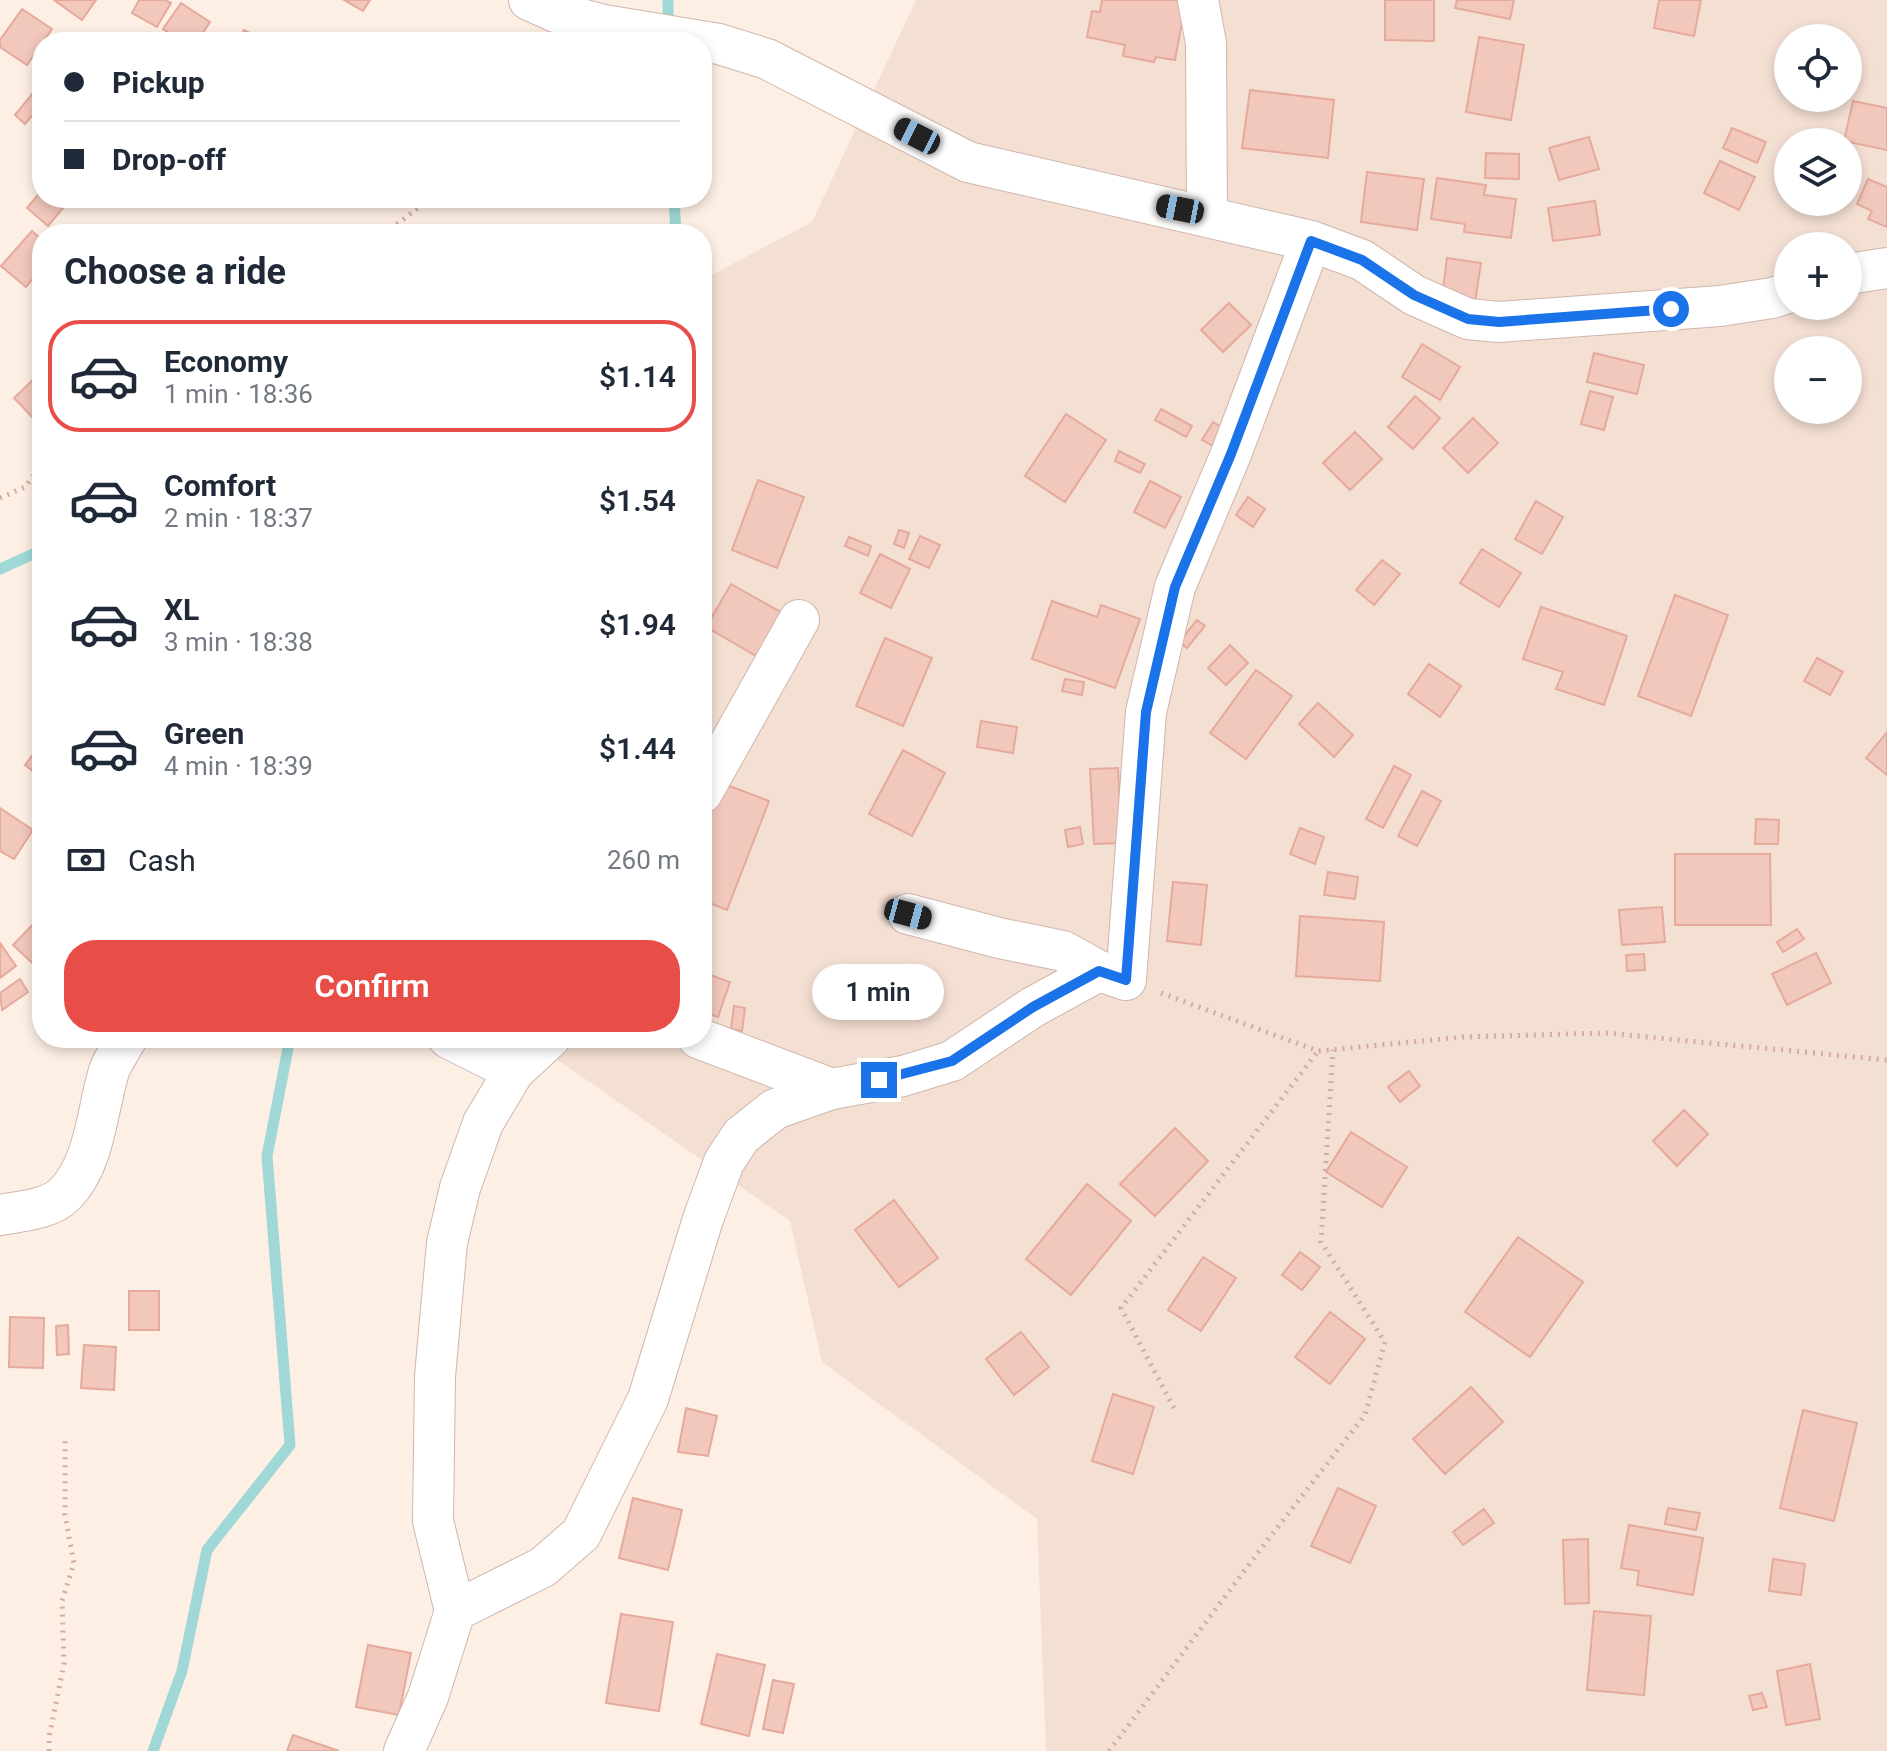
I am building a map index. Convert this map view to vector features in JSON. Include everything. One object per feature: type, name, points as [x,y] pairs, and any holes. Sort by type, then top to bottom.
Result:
[{"type":"street","points":[[529,0],[558,13],[646,32]]},
{"type":"street","points":[[1198,0],[1206,43],[1207,215]]},
{"type":"street","points":[[712,43],[767,59],[968,162],[1311,241],[1362,260],[1414,295],[1468,319],[1499,322],[1720,306],[1774,297]]},
{"type":"street","points":[[1112,975],[1146,712],[1175,587],[1231,454],[1311,241]]},
{"type":"street","points":[[1862,272],[1887,268]]},
{"type":"street","points":[[712,775],[799,620]]},
{"type":"street","points":[[908,914],[1063,951],[1112,975]]},
{"type":"street","points":[[455,1611],[543,1567],[581,1534],[648,1399],[703,1219],[724,1162],[741,1136],[775,1109],[832,1089],[903,1076],[952,1061],[1033,1007],[1112,975]]},
{"type":"street","points":[[712,1043],[832,1089]]},
{"type":"street","points":[[0,1215],[40,1207],[63,1196],[77,1178],[88,1152],[110,1067],[121,1048]]},
{"type":"street","points":[[468,1048],[514,1071]]},
{"type":"street","points":[[404,1751],[428,1697],[455,1611],[433,1521],[435,1376],[447,1243],[460,1188],[483,1123],[514,1071],[539,1048]]},
{"type":"path","points":[[397,224],[418,208]]},
{"type":"path","points":[[0,498],[25,487],[32,478]]},
{"type":"path","points":[[1112,975],[1318,1051],[1463,1037],[1605,1033],[1887,1060]]},
{"type":"path","points":[[1109,1751],[1365,1415],[1385,1342],[1321,1242],[1333,1050]]},
{"type":"path","points":[[1174,1408],[1121,1308],[1318,1051]]},
{"type":"path","points":[[49,1751],[64,1664],[62,1601],[74,1563],[65,1515],[65,1440]]},
{"type":"shaded area","points":[[916,0],[1887,0],[1887,1751],[1046,1751],[1037,1519],[822,1362],[790,1221],[540,1048],[712,1048],[712,275],[812,222]]},
{"type":"building","points":[[54,0],[96,0],[82,20]]},
{"type":"building","points":[[139,0],[165,0],[171,3],[157,27],[132,13]]},
{"type":"building","points":[[344,0],[370,0],[363,11]]},
{"type":"building","points":[[1102,0],[1186,0],[1175,60],[1156,57],[1154,62],[1123,56],[1125,45],[1087,37],[1092,11],[1100,12]]},
{"type":"building","points":[[1385,0],[1434,0],[1434,41],[1385,40]]},
{"type":"building","points":[[1457,0],[1514,0],[1510,19],[1455,8]]},
{"type":"building","points":[[1659,0],[1701,0],[1694,36],[1654,28]]},
{"type":"building","points":[[181,3],[210,22],[204,32],[168,32],[163,29]]},
{"type":"building","points":[[22,9],[52,29],[50,32],[32,32],[32,58],[27,65],[0,47],[0,40]]},
{"type":"building","points":[[1479,37],[1524,45],[1511,120],[1466,112]]},
{"type":"building","points":[[1250,90],[1334,100],[1328,158],[1242,148]]},
{"type":"building","points":[[32,94],[32,116],[25,124],[15,115]]},
{"type":"building","points":[[1862,103],[1887,108],[1887,150],[1862,145],[1862,128],[1847,128],[1851,112],[1862,112]]},
{"type":"building","points":[[1732,128],[1766,142],[1757,163],[1723,148]]},
{"type":"building","points":[[1589,137],[1599,169],[1559,180],[1549,148]]},
{"type":"building","points":[[1486,153],[1519,154],[1519,179],[1485,178]]},
{"type":"building","points":[[1720,161],[1755,177],[1739,210],[1704,193]]},
{"type":"building","points":[[1367,172],[1424,179],[1417,230],[1361,222]]},
{"type":"building","points":[[1437,178],[1486,185],[1484,195],[1516,199],[1511,238],[1464,232],[1465,224],[1431,219]]},
{"type":"building","points":[[1868,179],[1887,187],[1887,227],[1868,219],[1872,211],[1862,206],[1862,193]]},
{"type":"building","points":[[1595,201],[1600,235],[1553,241],[1548,208]]},
{"type":"building","points":[[32,202],[32,208],[63,208],[50,224],[46,224],[27,208]]},
{"type":"building","points":[[32,231],[32,280],[26,287],[1,266]]},
{"type":"building","points":[[1447,258],[1481,263],[1475,302],[1442,297]]},
{"type":"building","points":[[1229,303],[1251,325],[1223,352],[1201,330]]},
{"type":"building","points":[[1422,344],[1460,367],[1440,400],[1402,377]]},
{"type":"building","points":[[1594,353],[1644,365],[1637,394],[1587,382]]},
{"type":"building","points":[[32,381],[32,417],[14,398]]},
{"type":"building","points":[[1590,391],[1613,397],[1604,430],[1581,424]]},
{"type":"building","points":[[1415,396],[1440,418],[1413,449],[1388,427]]},
{"type":"building","points":[[1161,409],[1192,426],[1186,437],[1155,420]]},
{"type":"building","points":[[1066,414],[1106,440],[1065,502],[1025,476]]},
{"type":"building","points":[[1473,418],[1498,443],[1468,473],[1443,448]]},
{"type":"building","points":[[1213,422],[1230,432],[1220,450],[1202,440]]},
{"type":"building","points":[[1355,432],[1382,459],[1350,490],[1323,463]]},
{"type":"building","points":[[1119,451],[1145,464],[1140,473],[1115,461]]},
{"type":"building","points":[[758,480],[804,497],[777,568],[732,550]]},
{"type":"building","points":[[1150,481],[1181,497],[1165,528],[1134,512]]},
{"type":"building","points":[[1248,497],[1265,509],[1253,527],[1236,515]]},
{"type":"building","points":[[1536,501],[1563,517],[1542,554],[1515,539]]},
{"type":"building","points":[[899,530],[909,533],[904,548],[894,544]]},
{"type":"building","points":[[920,536],[940,545],[929,568],[909,559]]},
{"type":"building","points":[[849,537],[871,546],[868,556],[845,546]]},
{"type":"building","points":[[1482,549],[1521,573],[1499,607],[1460,583]]},
{"type":"building","points":[[880,554],[910,569],[891,608],[860,593]]},
{"type":"building","points":[[1382,560],[1400,574],[1374,605],[1356,590]]},
{"type":"building","points":[[731,584],[793,619],[768,663],[712,630],[712,617]]},
{"type":"building","points":[[1675,595],[1728,615],[1691,716],[1638,696]]},
{"type":"building","points":[[1052,601],[1097,617],[1101,605],[1140,619],[1115,688],[1032,659]]},
{"type":"building","points":[[1541,607],[1627,636],[1604,705],[1556,689],[1563,672],[1523,659]]},
{"type":"building","points":[[1197,620],[1205,626],[1187,648],[1179,642]]},
{"type":"building","points":[[885,638],[932,658],[903,726],[856,706]]},
{"type":"building","points":[[1230,645],[1248,663],[1226,685],[1208,668]]},
{"type":"building","points":[[1817,658],[1843,672],[1830,695],[1804,681]]},
{"type":"building","points":[[1429,664],[1461,686],[1440,717],[1408,694]]},
{"type":"building","points":[[1256,670],[1292,696],[1246,759],[1210,733]]},
{"type":"building","points":[[1065,679],[1084,682],[1082,695],[1062,691]]},
{"type":"building","points":[[1318,703],[1353,735],[1334,757],[1299,724]]},
{"type":"building","points":[[981,721],[1017,727],[1013,753],[977,747]]},
{"type":"building","points":[[1887,732],[1887,775],[1866,758]]},
{"type":"building","points":[[903,750],[945,773],[912,836],[869,814]]},
{"type":"building","points":[[32,756],[32,770],[25,765]]},
{"type":"building","points":[[1394,766],[1411,775],[1383,828],[1366,819]]},
{"type":"building","points":[[1118,768],[1122,843],[1094,844],[1090,769]]},
{"type":"building","points":[[719,782],[769,801],[727,910],[712,904],[712,800]]},
{"type":"building","points":[[1422,791],[1441,801],[1417,846],[1398,836]]},
{"type":"building","points":[[0,808],[32,832],[14,859],[0,851]]},
{"type":"building","points":[[1756,819],[1779,820],[1778,844],[1755,844]]},
{"type":"building","points":[[1080,827],[1083,844],[1068,847],[1065,830]]},
{"type":"building","points":[[1300,828],[1324,837],[1315,864],[1290,854]]},
{"type":"building","points":[[1675,854],[1770,854],[1771,925],[1675,925]]},
{"type":"building","points":[[1328,872],[1358,877],[1355,899],[1324,895]]},
{"type":"building","points":[[1173,882],[1207,885],[1201,945],[1167,941]]},
{"type":"building","points":[[1662,907],[1665,942],[1622,945],[1619,910]]},
{"type":"building","points":[[1300,916],[1384,922],[1380,981],[1296,976]]},
{"type":"building","points":[[32,925],[32,963],[13,945]]},
{"type":"building","points":[[1797,929],[1804,939],[1783,952],[1777,942]]},
{"type":"building","points":[[0,943],[16,966],[0,978]]},
{"type":"building","points":[[1816,953],[1831,983],[1787,1005],[1772,974]]},
{"type":"building","points":[[1644,954],[1645,970],[1627,971],[1626,955]]},
{"type":"building","points":[[712,976],[730,982],[718,1017],[712,1015]]},
{"type":"building","points":[[20,979],[28,992],[2,1010],[0,993]]},
{"type":"building","points":[[734,1006],[745,1008],[742,1031],[731,1029]]},
{"type":"building","points":[[1409,1071],[1420,1086],[1400,1102],[1388,1087]]},
{"type":"building","points":[[1684,1110],[1708,1134],[1677,1166],[1653,1141]]},
{"type":"building","points":[[1175,1128],[1208,1161],[1155,1216],[1120,1184]]},
{"type":"building","points":[[1351,1132],[1407,1167],[1382,1207],[1326,1172]]},
{"type":"building","points":[[1087,1184],[1131,1221],[1071,1295],[1026,1259]]},
{"type":"building","points":[[894,1200],[938,1258],[899,1287],[855,1230]]},
{"type":"building","points":[[1518,1237],[1583,1282],[1530,1357],[1465,1312]]},
{"type":"building","points":[[1300,1252],[1320,1267],[1302,1290],[1282,1275]]},
{"type":"building","points":[[1203,1257],[1236,1278],[1201,1331],[1168,1310]]},
{"type":"building","points":[[129,1291],[159,1291],[159,1330],[129,1330]]},
{"type":"building","points":[[1330,1312],[1365,1339],[1330,1384],[1295,1357]]},
{"type":"building","points":[[10,1317],[44,1318],[43,1368],[9,1367]]},
{"type":"building","points":[[68,1325],[69,1354],[57,1355],[56,1326]]},
{"type":"building","points":[[1021,1332],[1049,1367],[1014,1395],[986,1359]]},
{"type":"building","points":[[84,1345],[116,1347],[114,1390],[81,1388]]},
{"type":"building","points":[[1471,1387],[1503,1422],[1445,1474],[1413,1439]]},
{"type":"building","points":[[1113,1394],[1154,1407],[1133,1474],[1092,1461]]},
{"type":"building","points":[[686,1408],[717,1416],[708,1456],[678,1452]]},
{"type":"building","points":[[1803,1410],[1857,1423],[1834,1521],[1780,1508]]},
{"type":"building","points":[[1338,1488],[1376,1506],[1350,1563],[1311,1546]]},
{"type":"building","points":[[633,1498],[682,1510],[668,1570],[619,1558]]},
{"type":"building","points":[[1668,1508],[1700,1513],[1696,1530],[1665,1524]]},
{"type":"building","points":[[1484,1509],[1494,1523],[1463,1545],[1453,1532]]},
{"type":"building","points":[[1629,1525],[1703,1538],[1693,1595],[1637,1585],[1639,1571],[1621,1568]]},
{"type":"building","points":[[1588,1539],[1589,1603],[1565,1604],[1563,1540]]},
{"type":"building","points":[[1773,1559],[1805,1564],[1801,1595],[1769,1591]]},
{"type":"building","points":[[1594,1611],[1651,1616],[1644,1695],[1587,1690]]},
{"type":"building","points":[[621,1614],[673,1622],[659,1711],[606,1703]]},
{"type":"building","points":[[368,1645],[411,1653],[399,1715],[356,1707]]},
{"type":"building","points":[[717,1654],[765,1665],[749,1736],[701,1724]]},
{"type":"building","points":[[1810,1664],[1820,1719],[1786,1725],[1777,1671]]},
{"type":"building","points":[[773,1680],[794,1684],[783,1733],[763,1729]]},
{"type":"building","points":[[1762,1693],[1767,1707],[1753,1710],[1749,1696]]},
{"type":"building","points":[[293,1735],[339,1751],[287,1751]]},
{"type":"waterway","points":[[668,0],[668,29]]},
{"type":"waterway","points":[[675,208],[675,224]]},
{"type":"waterway","points":[[0,569],[32,555]]},
{"type":"waterway","points":[[153,1751],[182,1671],[207,1550],[290,1445],[267,1156],[288,1048]]},
{"type":"route","points":[[879,1080],[952,1061],[1033,1007],[1099,971],[1126,980],[1146,712],[1175,587],[1231,454],[1311,241],[1362,260],[1414,295],[1468,319],[1499,322],[1671,309]]}]
